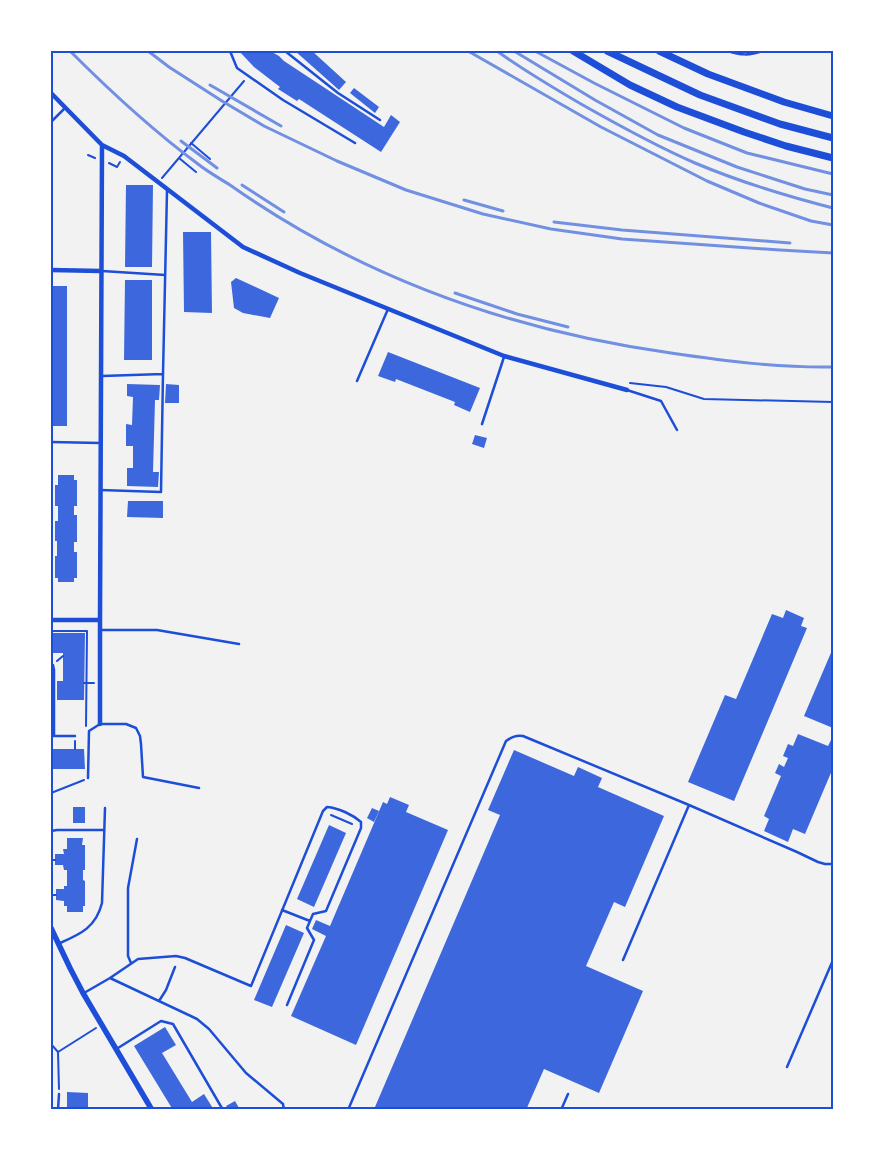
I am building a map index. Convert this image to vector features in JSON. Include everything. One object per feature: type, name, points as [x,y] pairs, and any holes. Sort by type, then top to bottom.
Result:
[{"type":"main road","points":[[573,51],[630,85],[677,107],[786,146],[833,158]]},
{"type":"main road","points":[[607,51],[700,95],[780,124],[833,138]]},
{"type":"main road","points":[[658,51],[734,84],[784,102],[833,116]]},
{"type":"street","points":[[51,92],[102,145],[124,156],[243,247],[504,356],[627,390]]},
{"type":"street","points":[[100,724],[102,145]]},
{"type":"street","points":[[51,270],[101,271]]},
{"type":"street","points":[[51,620],[100,620]]},
{"type":"street","points":[[51,928],[83,993],[152,1110]]},
{"type":"lane","points":[[230,51],[237,68],[283,100],[355,143]]},
{"type":"lane","points":[[285,51],[338,93],[380,120]]},
{"type":"lane","points":[[728,51],[743,55],[762,51]]},
{"type":"lane","points":[[51,122],[65,108]]},
{"type":"lane","points":[[100,490],[162,492],[168,189]]},
{"type":"lane","points":[[101,271],[165,275]]},
{"type":"lane","points":[[357,381],[388,308]]},
{"type":"lane","points":[[482,424],[504,356]]},
{"type":"lane","points":[[100,376],[163,374]]},
{"type":"lane","points":[[627,390],[661,401],[677,430]]},
{"type":"lane","points":[[51,442],[100,443]]},
{"type":"lane","points":[[100,630],[156,630],[239,644]]},
{"type":"lane","points":[[51,665],[53,665],[54,670],[53,736],[75,736]]},
{"type":"lane","points":[[88,778],[89,731],[100,724],[126,724],[136,728],[140,736],[143,777],[199,788]]},
{"type":"lane","points":[[348,1110],[506,741],[511,737],[523,736],[818,862],[833,864]]},
{"type":"lane","points":[[623,960],[689,806]]},
{"type":"lane","points":[[83,993],[138,959],[176,956],[251,986],[323,811],[327,807],[332,807],[356,817],[361,822],[361,828],[326,911],[314,914],[307,928],[314,940],[287,1005]]},
{"type":"lane","points":[[59,944],[92,925],[100,911],[102,903],[105,808]]},
{"type":"lane","points":[[51,831],[104,830]]},
{"type":"lane","points":[[131,963],[128,956],[128,888],[137,839]]},
{"type":"lane","points":[[282,910],[310,921]]},
{"type":"lane","points":[[787,1067],[833,960]]},
{"type":"lane","points":[[158,1001],[166,990],[175,967]]},
{"type":"lane","points":[[110,978],[196,1019],[209,1030],[246,1073],[283,1104],[284,1110]]},
{"type":"lane","points":[[116,1049],[161,1020],[173,1024],[223,1110]]},
{"type":"lane","points":[[58,1110],[59,1094]]},
{"type":"lane","points":[[561,1110],[568,1094]]},
{"type":"path","points":[[162,178],[244,81]]},
{"type":"path","points":[[191,143],[210,159]]},
{"type":"path","points":[[179,158],[196,172]]},
{"type":"path","points":[[619,387],[628,383],[666,387],[704,399],[833,402]]},
{"type":"path","points":[[51,631],[87,631],[86,731]]},
{"type":"path","points":[[51,793],[88,778]]},
{"type":"path","points":[[323,811],[361,828]]},
{"type":"path","points":[[51,895],[56,895]]},
{"type":"path","points":[[58,1052],[102,1025]]},
{"type":"path","points":[[51,1044],[58,1052],[59,1094]]},
{"type":"building","points":[[239,51],[270,51],[384,127],[391,115],[400,122],[381,152],[299,99],[297,101],[278,89],[280,87],[254,67]]},
{"type":"building","points":[[295,51],[312,51],[346,82],[339,90]]},
{"type":"building","points":[[354,88],[379,107],[375,113],[350,93]]},
{"type":"building","points":[[126,185],[153,185],[152,267],[125,267]]},
{"type":"building","points":[[183,232],[211,232],[212,313],[184,312]]},
{"type":"building","points":[[236,278],[279,298],[270,318],[243,313],[234,308],[231,282]]},
{"type":"building","points":[[125,280],[152,280],[152,360],[124,360]]},
{"type":"building","points":[[51,286],[67,286],[67,426],[51,426]]},
{"type":"building","points":[[388,352],[480,388],[470,412],[454,405],[455,402],[396,379],[395,382],[378,376]]},
{"type":"building","points":[[127,384],[160,385],[159,400],[155,400],[153,472],[159,472],[158,487],[127,486],[127,468],[133,468],[133,446],[126,446],[126,424],[132,425],[133,397],[127,396]]},
{"type":"building","points":[[166,384],[179,385],[179,403],[165,403]]},
{"type":"building","points":[[475,435],[487,438],[484,448],[472,444]]},
{"type":"building","points":[[58,475],[74,475],[74,480],[77,480],[77,506],[74,506],[74,515],[77,515],[77,542],[74,542],[74,552],[77,552],[77,578],[74,578],[74,582],[58,582],[58,578],[55,578],[57,541],[55,541],[55,521],[58,521],[58,506],[55,506],[55,485],[58,485]]},
{"type":"building","points":[[128,501],[163,501],[163,518],[127,517]]},
{"type":"building","points":[[786,610],[804,618],[801,626],[807,628],[734,801],[688,782],[725,695],[736,699],[772,614],[783,618]]},
{"type":"building","points":[[51,633],[85,633],[84,700],[57,700],[57,681],[63,681],[63,653],[51,653]]},
{"type":"building","points":[[833,648],[833,728],[804,716]]},
{"type":"building","points":[[798,734],[828,746],[831,740],[833,741],[833,768],[805,834],[793,829],[788,842],[764,831],[769,819],[764,816],[781,776],[775,773],[779,764],[784,767],[788,758],[783,756],[788,744],[793,746]]},
{"type":"building","points":[[51,749],[84,749],[85,769],[51,769]]},
{"type":"building","points":[[514,750],[574,776],[578,767],[602,778],[598,787],[664,816],[625,907],[614,902],[586,966],[643,991],[599,1093],[544,1069],[526,1110],[381,1110],[375,1107],[500,815],[488,810]]},
{"type":"building","points":[[390,797],[409,805],[406,812],[448,830],[356,1045],[291,1016],[326,936],[312,929],[316,920],[330,926],[383,802],[387,804]]},
{"type":"building","points":[[73,807],[85,807],[85,823],[73,823]]},
{"type":"building","points":[[372,808],[379,811],[374,822],[367,818]]},
{"type":"building","points":[[329,825],[346,833],[314,907],[297,899]]},
{"type":"building","points":[[67,838],[83,838],[82,845],[85,845],[83,880],[85,881],[85,906],[83,906],[83,912],[67,912],[67,906],[64,906],[64,901],[56,900],[56,889],[64,889],[64,886],[67,886],[67,870],[64,870],[63,865],[55,865],[55,854],[64,854],[63,849],[67,849]]},
{"type":"building","points":[[286,925],[304,933],[272,1007],[254,1000]]},
{"type":"building","points":[[165,1027],[176,1045],[162,1053],[192,1102],[204,1094],[214,1110],[173,1110],[134,1046]]},
{"type":"building","points":[[67,1092],[88,1093],[88,1110],[67,1110]]},
{"type":"building","points":[[235,1101],[239,1108],[229,1110],[226,1106]]},
{"type":"railway","points":[[70,51],[148,124],[206,170],[280,218],[332,247],[386,273],[441,296],[497,315],[554,331],[612,343],[732,361],[772,365],[833,367]]},
{"type":"railway","points":[[148,51],[169,67],[264,126],[337,161],[406,190],[483,214],[551,229],[622,239],[833,253]]},
{"type":"railway","points":[[468,51],[601,127],[707,181],[759,203],[811,221],[833,225]]},
{"type":"railway","points":[[497,51],[527,72],[581,104],[680,156],[746,182],[833,208]]},
{"type":"railway","points":[[514,51],[595,100],[658,135],[737,167],[805,189],[833,195]]},
{"type":"railway","points":[[535,51],[684,128],[747,153],[833,174]]},
{"type":"railway","points":[[210,85],[281,126]]},
{"type":"railway","points":[[181,141],[217,168]]},
{"type":"railway","points":[[242,185],[284,212]]},
{"type":"railway","points":[[464,200],[503,211]]},
{"type":"railway","points":[[554,222],[622,230],[790,243]]},
{"type":"railway","points":[[455,293],[517,314],[568,327]]}]
